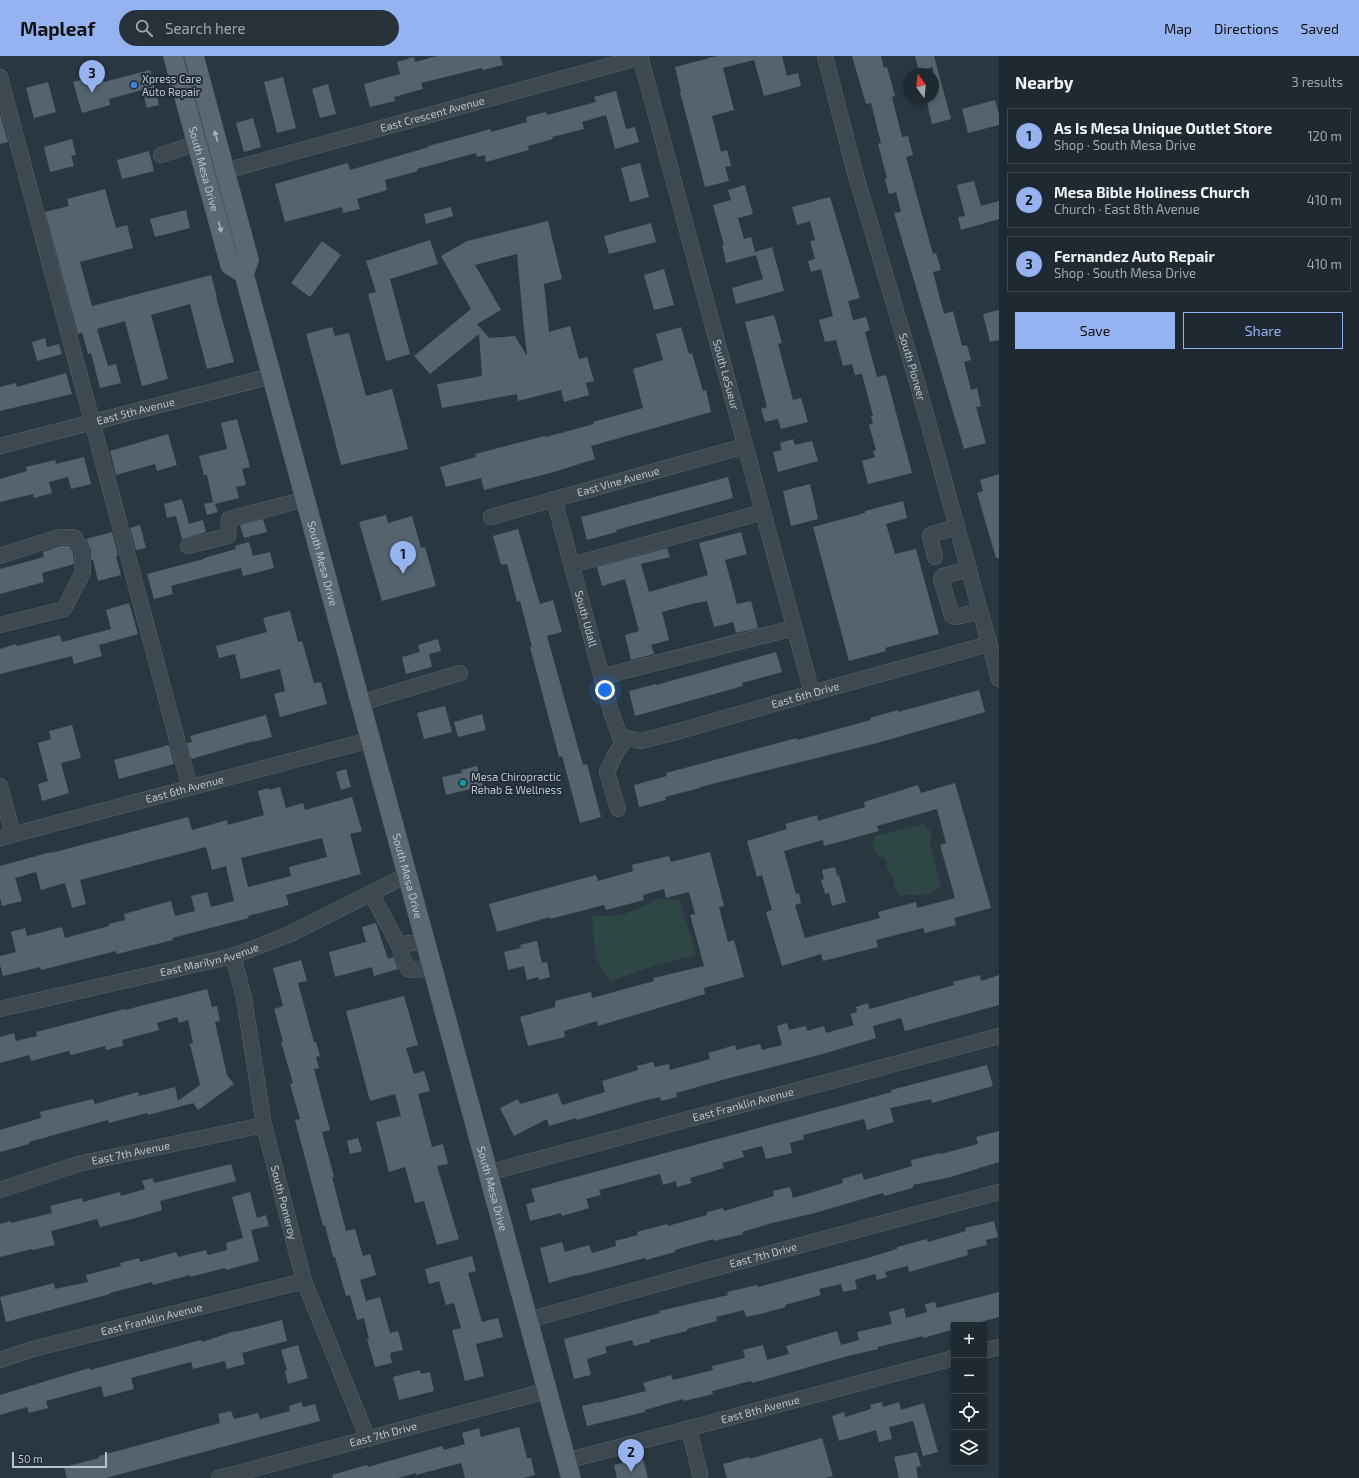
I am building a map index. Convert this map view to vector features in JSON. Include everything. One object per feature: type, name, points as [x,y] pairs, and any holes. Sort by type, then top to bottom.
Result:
[{"type":"main road","name":"South Mesa Drive","points":[[173,56],[230,265],[244,274]]},
{"type":"main road","name":"South Mesa Drive","points":[[194,56],[249,260],[244,274],[568,1470]]},
{"type":"street","name":"South Pioneer","points":[[825,56],[866,211],[913,368],[999,679]]},
{"type":"street","name":"East Crescent Avenue","points":[[225,171],[641,57]]},
{"type":"street","name":"South LeSueur","points":[[641,57],[812,693]]},
{"type":"street","points":[[0,77],[190,788]]},
{"type":"street","points":[[161,155],[197,143]]},
{"type":"street","name":"East 5th Avenue","points":[[0,446],[272,376]]},
{"type":"street","name":"East Vine Avenue","points":[[492,517],[745,446]]},
{"type":"street","points":[[188,546],[228,536],[229,519],[306,499]]},
{"type":"street","name":"South Udall","points":[[554,500],[611,712],[623,738]]},
{"type":"street","points":[[572,565],[763,512]]},
{"type":"street","points":[[935,557],[930,536],[932,534],[957,527]]},
{"type":"street","points":[[0,556],[59,537],[74,537],[82,550],[83,572],[64,609],[0,625]]},
{"type":"street","points":[[969,569],[944,576],[942,579],[952,616],[956,617],[980,611]]},
{"type":"street","points":[[601,677],[794,628]]},
{"type":"street","name":"East 6th Drive","points":[[623,738],[641,741],[669,734],[989,644]]},
{"type":"street","points":[[360,703],[460,673]]},
{"type":"street","points":[[618,809],[608,772],[623,738]]},
{"type":"street","name":"East 6th Avenue","points":[[7,836],[370,740]]},
{"type":"street","points":[[0,786],[7,836]]},
{"type":"street","name":"East Marilyn Avenue","points":[[0,1009],[233,956],[288,935],[407,875]]},
{"type":"street","points":[[371,893],[398,943],[408,969],[414,970],[432,968]]},
{"type":"street","points":[[398,943],[425,942]]},
{"type":"street","name":"South Pomeroy","points":[[233,956],[244,998],[264,1125],[304,1281],[368,1439]]},
{"type":"street","name":"East Franklin Avenue","points":[[487,1173],[999,1036]]},
{"type":"street","name":"East 7th Avenue","points":[[0,1190],[78,1164],[264,1125]]},
{"type":"street","name":"East 7th Drive","points":[[528,1320],[999,1192]]},
{"type":"street","name":"East Franklin Avenue","points":[[0,1360],[33,1349],[304,1281]]},
{"type":"street","points":[[987,1349],[999,1347]]},
{"type":"street","name":"East 8th Avenue","points":[[568,1470],[689,1429],[951,1359]]},
{"type":"street","name":"East 7th Drive","points":[[219,1478],[546,1391]]},
{"type":"street","points":[[689,1429],[700,1474]]},
{"type":"green space","points":[[924,824],[929,829],[932,837],[930,846],[941,886],[925,894],[908,894],[901,897],[895,889],[893,878],[886,866],[887,862],[884,858],[878,856],[873,847],[874,836]]},
{"type":"green space","points":[[656,899],[680,900],[696,955],[657,965],[611,981],[597,958],[592,917],[625,914]]},
{"type":"building","points":[[437,56],[500,56],[503,65],[483,70],[482,68],[421,83],[423,89],[394,97],[395,101],[370,107],[364,84],[400,74],[397,62],[414,57],[415,62]]},
{"type":"building","points":[[717,56],[782,56],[787,76],[798,73],[801,86],[764,96],[754,60],[723,68],[734,110],[712,116],[721,152],[727,150],[731,166],[725,167],[729,181],[705,187],[680,92],[675,67]]},
{"type":"building","points":[[852,56],[881,56],[884,68],[887,67],[895,96],[892,97],[902,137],[908,136],[913,155],[906,157],[933,254],[936,253],[941,270],[933,272],[944,314],[953,311],[962,346],[967,345],[971,360],[964,362],[971,390],[977,388],[981,406],[976,407],[986,443],[964,449],[894,213],[901,212],[896,192],[889,194],[885,179],[887,178],[878,144],[881,143],[871,103],[866,104]]},
{"type":"building","points":[[915,56],[934,56],[937,68],[918,68]]},
{"type":"building","points":[[150,70],[159,105],[147,108],[142,90],[109,99],[110,105],[82,113],[73,82],[102,74],[104,82]]},
{"type":"building","points":[[939,75],[951,119],[932,124],[927,104],[939,104]]},
{"type":"building","points":[[283,77],[296,128],[277,133],[264,82]]},
{"type":"building","points":[[48,82],[56,112],[34,118],[26,88]]},
{"type":"building","points":[[328,84],[336,114],[320,118],[312,89]]},
{"type":"building","points":[[616,91],[626,129],[635,127],[639,142],[615,149],[606,115],[582,122],[584,129],[552,137],[553,139],[528,146],[529,150],[486,162],[485,155],[477,157],[476,153],[417,169],[418,171],[385,180],[387,190],[357,199],[360,209],[343,213],[342,207],[285,222],[275,184],[348,163],[350,170],[490,129],[491,132],[527,122],[526,117],[546,112],[547,115],[596,102],[594,97]]},
{"type":"building","points":[[995,100],[999,114],[999,125],[968,133],[962,109]]},
{"type":"building","points":[[0,113],[8,142],[0,144]]},
{"type":"building","points":[[253,118],[261,147],[244,152],[236,123]]},
{"type":"building","points":[[72,139],[76,155],[71,156],[74,166],[50,172],[44,147]]},
{"type":"building","points":[[149,151],[154,171],[122,179],[117,160]]},
{"type":"building","points":[[640,163],[649,197],[630,202],[621,168]]},
{"type":"building","points":[[974,181],[981,206],[999,201],[999,219],[961,230],[958,217],[965,216],[957,185]]},
{"type":"building","points":[[745,185],[753,214],[738,218],[744,239],[751,237],[756,255],[726,263],[722,245],[724,245],[713,205],[731,200],[728,190]]},
{"type":"building","points":[[105,189],[116,228],[127,225],[133,248],[80,262],[92,306],[211,275],[234,362],[207,369],[190,304],[151,315],[168,379],[142,386],[125,321],[97,329],[108,366],[116,364],[121,383],[100,388],[91,353],[88,354],[82,332],[78,334],[45,212],[69,206],[67,199]]},
{"type":"building","points":[[830,197],[860,298],[848,301],[853,320],[866,317],[870,330],[865,332],[877,377],[886,375],[912,473],[868,484],[862,461],[875,457],[873,451],[876,450],[869,425],[873,423],[871,416],[873,416],[862,374],[855,375],[852,364],[843,366],[836,340],[825,342],[819,320],[833,316],[821,269],[811,272],[808,261],[815,259],[810,241],[815,240],[810,221],[797,225],[792,207]]},
{"type":"building","points":[[451,207],[453,216],[426,224],[424,214]]},
{"type":"building","points":[[186,210],[190,228],[155,237],[150,219]]},
{"type":"building","points":[[548,221],[562,279],[544,284],[549,332],[570,326],[579,359],[587,357],[594,381],[586,383],[589,395],[564,402],[561,390],[518,401],[517,394],[442,408],[437,384],[482,376],[479,334],[430,374],[414,356],[471,309],[441,256],[467,241]],"holes":[[[517,254],[527,356],[515,336],[489,338],[477,324],[501,310],[475,265]]]},
{"type":"building","points":[[651,223],[656,242],[609,254],[604,236]]},
{"type":"building","points":[[430,240],[438,264],[390,279],[410,354],[386,361],[368,294],[376,292],[366,261]]},
{"type":"building","points":[[322,241],[341,255],[310,297],[291,283]]},
{"type":"building","points":[[772,247],[784,291],[736,304],[732,288],[763,279],[755,252]]},
{"type":"building","points":[[664,269],[674,305],[654,310],[644,275]]},
{"type":"building","points":[[999,310],[999,340],[990,342],[983,314]]},
{"type":"building","points":[[774,315],[782,343],[778,344],[793,400],[801,398],[808,422],[781,429],[778,419],[765,422],[761,409],[767,407],[745,322]]},
{"type":"building","points":[[332,327],[335,336],[349,333],[366,396],[392,389],[408,449],[341,465],[306,334]]},
{"type":"building","points":[[681,327],[689,354],[692,353],[703,391],[706,390],[711,412],[591,446],[595,459],[554,472],[484,490],[481,478],[446,487],[440,467],[476,457],[475,454],[594,424],[593,422],[643,408],[633,369],[663,360],[656,334]]},
{"type":"building","points":[[45,338],[47,347],[59,344],[62,354],[37,361],[32,342]]},
{"type":"building","points":[[66,373],[72,394],[0,411],[0,387],[16,383],[17,387]]},
{"type":"building","points":[[237,419],[250,467],[242,469],[246,485],[236,487],[239,498],[215,504],[218,512],[207,515],[204,504],[213,502],[207,475],[204,475],[199,456],[227,449],[221,423]]},
{"type":"building","points":[[168,434],[177,465],[157,471],[155,464],[116,475],[110,451]]},
{"type":"building","points":[[793,439],[795,445],[812,441],[818,461],[778,472],[773,452],[782,450],[780,443]]},
{"type":"building","points":[[84,457],[91,484],[71,489],[68,477],[49,482],[52,493],[34,498],[33,494],[0,502],[0,479],[27,471],[26,467],[55,460],[56,464]]},
{"type":"building","points":[[999,474],[999,558],[996,558],[977,493],[983,491],[980,480]]},
{"type":"building","points":[[728,477],[733,498],[616,530],[617,532],[587,540],[581,517]]},
{"type":"building","points":[[810,484],[818,519],[791,526],[783,491]]},
{"type":"building","points":[[182,499],[189,524],[203,520],[206,532],[182,539],[176,516],[167,518],[164,504]]},
{"type":"building","points":[[903,501],[907,518],[886,524],[895,554],[916,549],[939,634],[885,648],[886,651],[849,661],[813,527]]},
{"type":"building","points":[[386,515],[388,523],[412,516],[421,548],[425,547],[436,586],[382,601],[359,522]]},
{"type":"building","points":[[263,519],[267,532],[244,538],[240,525]]},
{"type":"building","points":[[140,525],[146,548],[136,550],[130,528]]},
{"type":"building","points":[[518,529],[540,604],[553,600],[562,632],[547,636],[583,765],[587,764],[601,817],[580,823],[562,756],[559,757],[530,647],[532,647],[520,601],[517,602],[507,564],[501,565],[493,536]]},
{"type":"building","points":[[112,532],[121,575],[98,581],[93,559],[91,560],[91,549],[86,539]]},
{"type":"building","points":[[741,532],[747,554],[725,560],[737,604],[751,601],[758,628],[736,633],[733,622],[714,627],[707,601],[692,604],[662,612],[669,640],[651,645],[654,654],[631,660],[625,635],[639,631],[625,579],[602,586],[597,567],[667,548],[670,557],[641,564],[649,592],[708,575],[699,543]]},
{"type":"building","points":[[249,542],[253,556],[270,552],[274,568],[243,576],[241,568],[209,576],[171,586],[173,594],[154,599],[147,574],[236,549],[235,546]]},
{"type":"building","points":[[60,546],[69,546],[73,553],[74,564],[42,573],[44,582],[0,594],[0,569],[44,557],[43,552]]},
{"type":"building","points":[[129,603],[138,634],[99,645],[102,656],[74,664],[72,656],[0,674],[0,649],[16,644],[17,646],[60,635],[62,642],[111,629],[106,610]]},
{"type":"building","points":[[290,611],[298,642],[302,641],[314,683],[321,682],[327,704],[280,717],[274,694],[285,691],[280,669],[241,679],[235,654],[219,658],[216,646],[267,632],[263,618]]},
{"type":"building","points":[[438,639],[441,651],[429,654],[432,667],[406,674],[402,657],[420,652],[418,645]]},
{"type":"building","points":[[776,652],[782,672],[742,683],[743,686],[635,716],[629,691]]},
{"type":"building","points":[[979,690],[985,712],[877,743],[700,787],[665,797],[666,800],[639,807],[634,785],[667,776],[666,773],[797,738],[797,740],[871,720],[870,718],[898,710],[898,712]]},
{"type":"building","points":[[445,706],[452,732],[424,739],[417,713]]},
{"type":"building","points":[[482,714],[486,730],[458,737],[454,722]]},
{"type":"building","points":[[266,715],[272,737],[191,759],[187,743],[192,742],[190,736]]},
{"type":"building","points":[[72,725],[81,758],[61,763],[69,793],[42,801],[38,784],[48,781],[38,743],[51,739],[49,731]]},
{"type":"building","points":[[169,745],[174,764],[119,779],[114,760]]},
{"type":"building","name":"Mesa Chiropractic Rehab & Wellness","points":[[477,766],[483,786],[446,795],[442,777],[462,773],[461,770]]},
{"type":"building","points":[[346,769],[351,787],[341,790],[336,772]]},
{"type":"building","points":[[955,783],[991,908],[954,918],[956,925],[925,933],[923,928],[876,940],[878,947],[823,961],[821,954],[782,966],[766,912],[772,910],[762,875],[757,877],[747,841],[787,829],[785,824],[817,815],[818,821],[865,807],[864,802],[918,785],[921,793]],"holes":[[[937,809],[946,843],[940,845],[955,898],[917,908],[916,902],[878,912],[880,918],[805,938],[795,905],[801,903],[799,893],[796,894],[784,851],[823,840],[824,846],[879,831],[877,826]]]},
{"type":"building","points":[[280,787],[286,808],[303,803],[305,810],[352,797],[362,831],[350,834],[361,874],[286,895],[289,905],[248,916],[249,918],[172,938],[173,940],[117,954],[116,951],[41,970],[40,967],[3,976],[0,965],[0,956],[16,952],[11,932],[25,928],[27,936],[62,927],[65,938],[125,920],[124,914],[171,901],[175,916],[195,911],[191,896],[207,892],[211,907],[234,901],[226,866],[212,870],[206,847],[80,880],[86,904],[72,908],[65,883],[41,890],[36,872],[15,878],[22,901],[2,906],[0,898],[0,866],[188,817],[192,830],[227,820],[228,825],[264,815],[258,791],[269,788],[269,790]],"holes":[[[322,838],[327,857],[289,867],[291,876],[248,887],[241,858]]]},
{"type":"building","points":[[710,852],[724,906],[719,907],[728,942],[734,940],[744,977],[704,988],[705,994],[598,1026],[597,1021],[564,1031],[565,1037],[528,1046],[520,1017],[555,1007],[555,1001],[591,992],[592,998],[654,981],[653,978],[704,966],[690,915],[695,914],[689,892],[666,898],[664,889],[643,895],[644,900],[606,910],[604,905],[550,919],[550,917],[497,932],[489,904],[596,875],[598,881],[633,871],[632,865],[669,856],[671,862]]},
{"type":"building","points":[[835,867],[837,876],[839,875],[846,902],[832,906],[829,893],[825,894],[821,880],[824,879],[822,870]]},
{"type":"building","points":[[376,923],[388,959],[393,957],[398,969],[374,976],[372,967],[335,977],[329,952],[366,942],[362,927]]},
{"type":"building","points":[[537,941],[542,963],[547,962],[550,977],[539,980],[538,977],[527,980],[524,966],[508,970],[504,952],[521,948],[520,945]]},
{"type":"building","points":[[301,960],[307,981],[298,983],[314,1042],[316,1042],[320,1056],[316,1057],[319,1068],[314,1069],[330,1130],[322,1132],[346,1231],[355,1229],[363,1256],[370,1254],[376,1275],[360,1280],[366,1301],[380,1297],[390,1333],[398,1331],[403,1350],[390,1353],[392,1363],[375,1367],[367,1339],[369,1339],[364,1318],[357,1320],[350,1295],[346,1296],[335,1257],[333,1257],[325,1225],[323,1226],[295,1120],[300,1119],[290,1084],[293,1083],[281,1042],[283,1041],[274,1009],[283,1006],[273,968]]},
{"type":"building","points":[[980,975],[981,981],[999,975],[999,1005],[905,1031],[901,1018],[873,1026],[876,1038],[823,1054],[676,1093],[677,1097],[661,1101],[660,1097],[646,1100],[577,1120],[576,1118],[549,1126],[547,1119],[514,1136],[500,1108],[518,1099],[520,1104],[558,1093],[562,1105],[605,1092],[602,1081],[638,1070],[637,1066],[653,1062],[655,1067],[669,1064],[670,1070],[710,1059],[708,1053],[735,1045],[736,1050],[760,1044],[762,1050],[782,1045],[777,1026],[787,1023],[789,1030],[806,1026],[807,1031],[824,1026],[826,1033],[854,1025],[850,1014],[857,1012],[856,1007],[868,1003],[869,1009],[881,1006],[954,985],[953,982]]},
{"type":"building","points":[[207,989],[212,1007],[217,1006],[220,1021],[215,1022],[227,1075],[234,1084],[198,1110],[193,1103],[148,1115],[147,1113],[109,1123],[108,1120],[29,1142],[29,1144],[0,1152],[0,1130],[41,1118],[40,1112],[93,1099],[95,1104],[138,1092],[139,1096],[175,1087],[178,1101],[200,1085],[190,1044],[193,1043],[188,1020],[179,1023],[177,1017],[157,1023],[159,1030],[122,1040],[123,1046],[106,1050],[105,1046],[71,1055],[69,1051],[31,1061],[29,1055],[0,1063],[0,1037],[14,1033],[16,1041],[37,1036],[36,1032]]},
{"type":"building","points":[[404,996],[418,1045],[406,1048],[414,1074],[424,1071],[430,1091],[418,1094],[432,1147],[443,1144],[448,1164],[437,1166],[459,1239],[437,1245],[424,1201],[415,1203],[405,1167],[389,1172],[376,1122],[401,1116],[395,1094],[370,1101],[346,1011]]},
{"type":"building","points":[[987,1065],[993,1086],[932,1103],[931,1099],[890,1108],[894,1122],[867,1130],[864,1119],[803,1135],[804,1139],[790,1143],[792,1153],[766,1159],[762,1146],[742,1151],[744,1157],[722,1163],[724,1168],[690,1178],[692,1183],[677,1187],[676,1181],[663,1185],[660,1174],[599,1190],[601,1195],[586,1199],[589,1208],[562,1216],[561,1213],[530,1221],[526,1204],[535,1202],[531,1189]]},
{"type":"building","points":[[999,1131],[999,1162],[951,1177],[913,1185],[913,1188],[884,1196],[883,1193],[815,1213],[772,1223],[742,1232],[743,1234],[714,1241],[713,1239],[646,1260],[645,1258],[549,1283],[540,1248],[562,1242],[565,1252],[589,1245],[592,1253],[616,1246],[615,1241],[638,1235],[637,1232],[667,1224],[668,1226],[707,1215],[707,1212],[723,1208],[724,1211],[774,1196],[773,1191],[790,1187],[793,1198],[843,1183],[842,1179],[862,1173],[864,1180],[912,1166],[911,1160],[978,1144],[976,1137]]},
{"type":"building","points":[[358,1138],[362,1151],[350,1154],[347,1141]]},
{"type":"building","points":[[231,1164],[236,1181],[160,1201],[162,1210],[136,1218],[100,1227],[97,1219],[51,1231],[55,1245],[0,1257],[0,1224],[10,1221],[11,1223],[52,1213],[50,1206],[82,1198],[83,1202],[120,1192],[121,1196],[145,1189],[142,1181],[153,1178],[154,1183]]},
{"type":"building","points":[[250,1192],[257,1218],[266,1215],[269,1226],[251,1230],[259,1261],[226,1270],[225,1268],[190,1277],[190,1275],[153,1285],[152,1282],[6,1322],[0,1297],[54,1283],[55,1289],[88,1282],[86,1275],[121,1266],[120,1263],[139,1258],[140,1262],[176,1252],[178,1257],[206,1250],[208,1255],[227,1250],[226,1243],[243,1238],[232,1197]]},
{"type":"building","points":[[994,1221],[998,1237],[986,1240],[987,1245],[967,1250],[968,1255],[909,1272],[908,1266],[885,1272],[887,1277],[877,1280],[875,1274],[855,1280],[857,1289],[843,1292],[841,1284],[819,1289],[821,1295],[785,1305],[786,1307],[764,1313],[746,1317],[744,1310],[716,1317],[717,1321],[687,1329],[687,1331],[650,1340],[650,1342],[634,1346],[632,1340],[605,1347],[607,1353],[587,1359],[591,1375],[574,1379],[564,1339],[660,1313],[659,1311],[728,1295],[727,1292],[757,1285],[758,1287],[864,1259],[897,1249],[897,1247],[927,1239],[928,1242],[966,1231],[965,1228]]},
{"type":"building","points":[[472,1256],[476,1271],[468,1273],[482,1322],[498,1318],[503,1337],[476,1344],[484,1376],[465,1381],[452,1330],[461,1328],[454,1303],[446,1305],[439,1281],[429,1284],[425,1269]]},
{"type":"building","points":[[999,1292],[999,1317],[981,1322],[951,1322],[951,1330],[923,1338],[923,1336],[878,1347],[878,1349],[752,1383],[751,1381],[712,1391],[713,1394],[684,1401],[683,1399],[645,1410],[645,1412],[587,1426],[582,1406],[646,1391],[643,1383],[671,1375],[673,1380],[713,1370],[712,1366],[745,1358],[743,1350],[763,1345],[767,1360],[789,1354],[786,1346],[837,1331],[841,1345],[859,1340],[857,1332],[892,1324],[889,1312],[904,1308],[906,1318],[927,1312],[925,1304],[935,1302],[937,1308]]},
{"type":"building","points":[[282,1320],[287,1341],[242,1353],[245,1364],[227,1369],[225,1361],[193,1369],[191,1362],[131,1378],[134,1389],[104,1397],[101,1386],[46,1401],[48,1408],[29,1413],[27,1407],[0,1415],[0,1395],[89,1368],[90,1370]]},
{"type":"building","points":[[298,1345],[308,1378],[288,1384],[285,1371],[287,1370],[281,1350]]},
{"type":"building","points":[[420,1370],[421,1374],[430,1372],[434,1391],[399,1400],[393,1377]]},
{"type":"building","points":[[301,1402],[303,1407],[315,1404],[320,1421],[106,1478],[67,1478],[64,1467],[220,1423],[218,1414],[231,1411],[234,1419],[258,1413],[260,1419],[290,1411],[289,1406]]},
{"type":"building","points":[[882,1402],[883,1407],[899,1402],[901,1410],[924,1403],[938,1452],[923,1456],[913,1421],[889,1427],[892,1439],[879,1442],[876,1430],[839,1441],[832,1416],[844,1412],[845,1417],[871,1409],[870,1405]]},
{"type":"building","points":[[519,1427],[527,1458],[531,1458],[535,1475],[523,1478],[465,1478],[461,1463],[416,1475],[416,1473],[398,1478],[333,1478],[332,1475],[367,1465],[368,1467],[442,1446],[444,1450],[465,1444],[462,1433],[479,1428],[481,1437]]},
{"type":"building","points":[[822,1438],[833,1476],[825,1478],[727,1478],[723,1464],[749,1457],[749,1459]]},
{"type":"building","points":[[917,1452],[921,1466],[916,1467],[918,1478],[899,1478],[894,1457]]},
{"type":"building","points":[[643,1458],[648,1478],[617,1478],[614,1465]]},
{"type":"place","name":"Xpress Care Auto Repair","points":[[134,85]]},
{"type":"place","name":"Fernandez Auto Repair","points":[[92,93]]},
{"type":"place","name":"As Is Mesa Unique Outlet Store","points":[[403,574]]},
{"type":"place","name":"Mesa Chiropractic Rehab & Wellness","points":[[463,783]]},
{"type":"place","name":"Mesa Bible Holiness Church","points":[[631,1472]]}]
